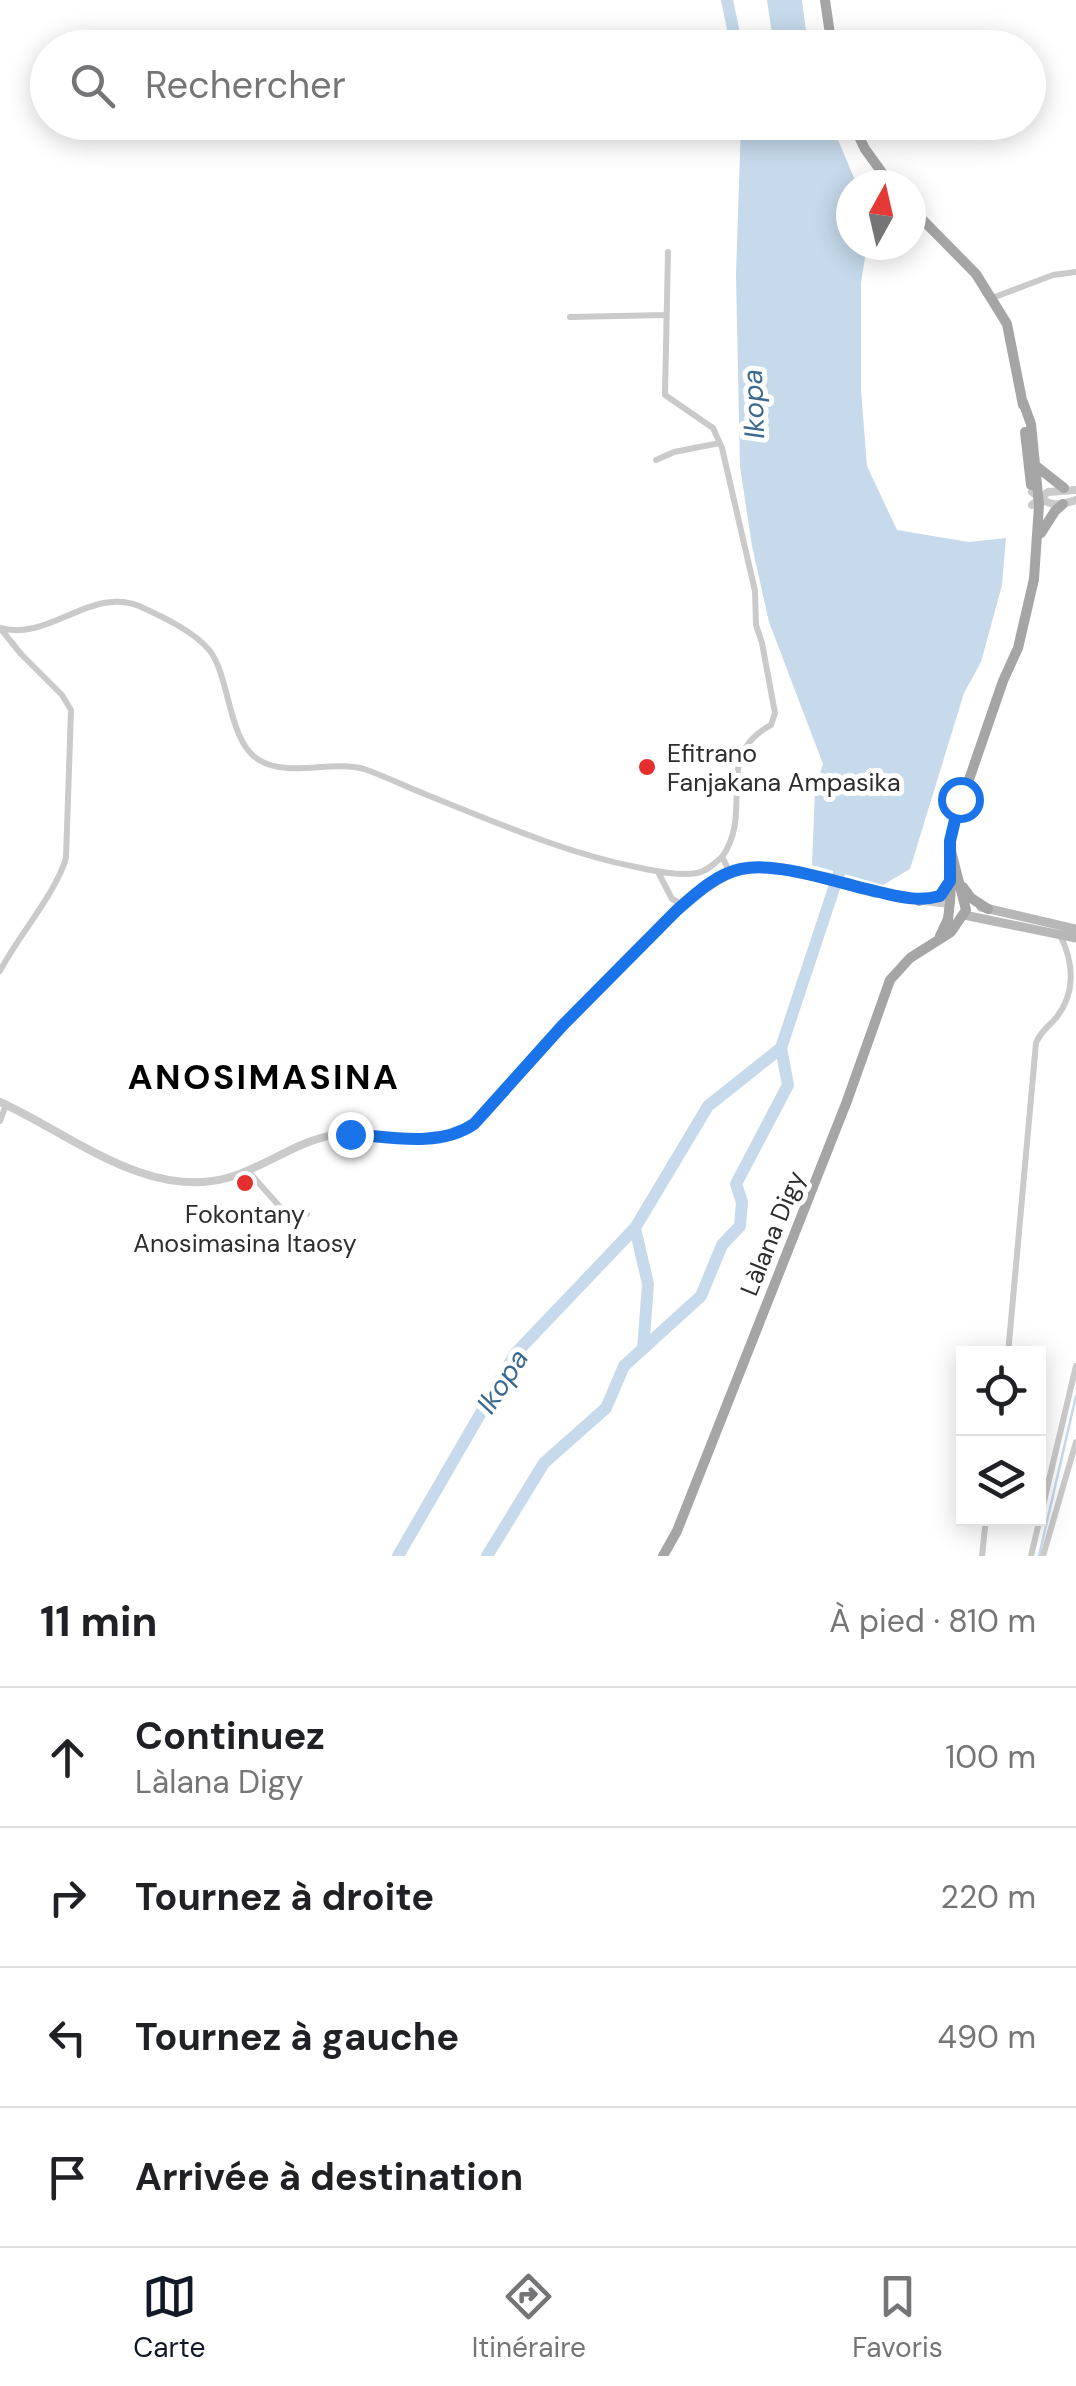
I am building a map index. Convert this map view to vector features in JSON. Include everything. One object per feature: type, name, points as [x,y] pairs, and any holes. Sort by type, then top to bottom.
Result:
[{"type":"main road","points":[[825,0],[829,30]]},
{"type":"main road","points":[[861,140],[881,170]]},
{"type":"main road","points":[[926,223],[976,274],[1007,324],[1022,402],[1039,539],[1018,648],[960,799],[950,841],[955,881],[952,906],[937,941]]},
{"type":"main road","points":[[1022,402],[1031,424],[1036,466],[1030,601]]},
{"type":"main road","points":[[1036,466],[1070,489]]},
{"type":"main road","points":[[1039,539],[1054,510],[1064,504]]},
{"type":"main road","points":[[915,900],[940,896],[955,881]]},
{"type":"main road","points":[[955,881],[988,909]]},
{"type":"main road","points":[[952,906],[988,909],[1076,929]]},
{"type":"main road","points":[[952,906],[954,917],[1076,938]]},
{"type":"main road","name":"Làlana Digy","points":[[664,1556],[840,1117],[884,993],[900,968],[951,932],[962,916]]},
{"type":"street","points":[[0,628],[34,628],[118,600],[137,605],[182,630],[212,653],[246,746],[255,758],[278,768],[318,765],[362,769],[598,860],[657,871],[700,873],[722,857],[734,834],[741,757],[751,736],[771,726],[775,713],[756,625],[755,590],[720,443],[713,428],[664,395],[668,252]]},
{"type":"street","points":[[992,298],[1076,272]]},
{"type":"street","points":[[570,317],[666,315]]},
{"type":"street","points":[[656,460],[674,452],[720,443]]},
{"type":"street","points":[[1034,498],[1070,489]]},
{"type":"street","points":[[1034,498],[1046,505],[1076,500]]},
{"type":"street","points":[[0,628],[62,695],[70,710],[66,858],[61,876],[15,942],[0,971]]},
{"type":"street","points":[[722,857],[730,872]]},
{"type":"street","points":[[0,1122],[3,1104],[101,1154],[154,1175],[192,1182],[222,1179],[333,1135],[420,1139],[464,1132],[487,1112],[562,1026],[682,906],[730,872],[754,868],[790,872],[952,906]]},
{"type":"street","points":[[657,871],[672,899],[682,906]]},
{"type":"street","points":[[1009,1346],[1036,1043],[1065,1007],[1072,990],[1072,962],[1060,934]]},
{"type":"street","points":[[247,1170],[282,1209],[307,1214]]},
{"type":"street","points":[[1031,1556],[1076,1366]]},
{"type":"street","points":[[1043,1556],[1076,1442]]},
{"type":"street","points":[[982,1556],[985,1526]]},
{"type":"water","points":[[767,0],[802,0],[806,30],[771,30]]},
{"type":"water","points":[[740,140],[838,140],[851,170],[836,170],[836,260],[865,260],[861,390],[867,466],[897,530],[969,542],[1006,538],[1002,585],[981,662],[964,693],[910,869],[883,885],[812,865],[815,789],[823,764],[769,622],[740,467],[736,275]]},
{"type":"waterway","name":"Ikopa","points":[[727,0],[733,30]]},
{"type":"waterway","name":"Ikopa","points":[[487,1556],[544,1463],[606,1408],[624,1366],[701,1296],[722,1245],[740,1226],[742,1202],[736,1184],[788,1085],[781,1048],[843,861]]},
{"type":"waterway","name":"Ikopa","points":[[398,1556],[515,1354],[635,1228],[708,1106],[781,1048]]},
{"type":"waterway","name":"Ikopa","points":[[635,1228],[648,1284],[643,1349]]},
{"type":"waterway","points":[[1039,1556],[1076,1396]]},
{"type":"place","name":"Efitrano Fanjakana Ampasika","points":[[647,767]]},
{"type":"place","name":"Fokontany Anosimasina Itaosy","points":[[245,1183]]},
{"type":"district","name":"ANOSIMASINA","points":[[264,1077]]},
{"type":"route","points":[[350,1134],[420,1139],[464,1132],[676,911],[730,872],[777,870],[919,901],[940,896],[950,881],[950,841],[960,799]]}]
